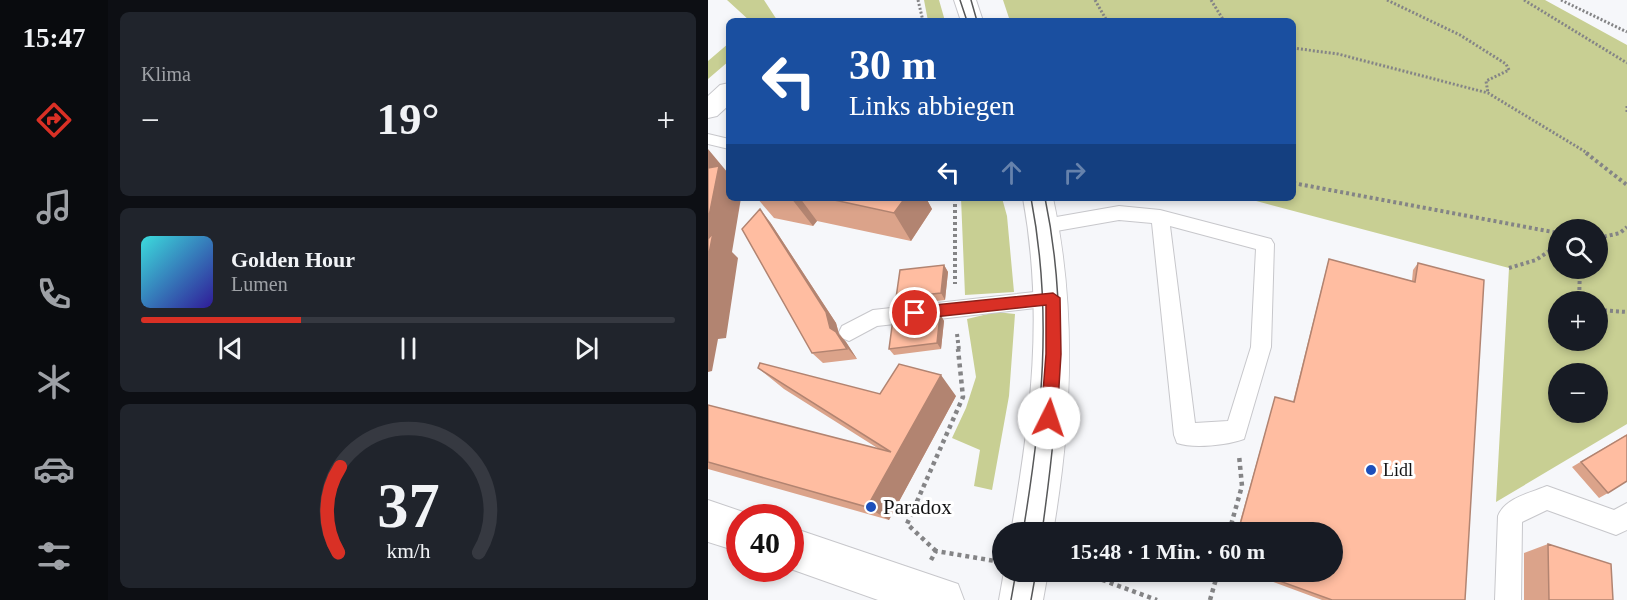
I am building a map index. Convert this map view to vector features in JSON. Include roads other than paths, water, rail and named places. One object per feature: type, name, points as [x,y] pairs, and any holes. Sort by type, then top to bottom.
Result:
[{"type":"street","points":[[966,0],[971,18]]},
{"type":"street","points":[[708,110],[726,94]]},
{"type":"street","points":[[1033,522],[1049,418],[1053,354],[1053,298],[1041,212]]},
{"type":"street","points":[[708,521],[726,527]]},
{"type":"street","points":[[804,553],[942,600]]},
{"type":"street","points":[[1021,600],[1024,582]]},
{"type":"lane","points":[[708,139],[726,143]]},
{"type":"lane","points":[[1041,212],[1119,213],[1160,217],[1265,244],[1261,347],[1236,431],[1185,435],[1160,217]]},
{"type":"lane","points":[[849,332],[873,318],[1053,298]]},
{"type":"lane","points":[[1508,600],[1510,516],[1526,506],[1547,498],[1616,522],[1627,515]]},
{"type":"tram line","points":[[960,0],[966,18]]},
{"type":"tram line","points":[[971,0],[976,18]]},
{"type":"tram line","points":[[1025,522],[1040,406],[1043,324],[1042,283],[1031,201]]},
{"type":"tram line","points":[[1043,522],[1053,447],[1059,324],[1057,283],[1045,201]]},
{"type":"tram line","points":[[1011,600],[1014,582]]},
{"type":"tram line","points":[[1031,600],[1034,582]]},
{"type":"place","name":"Lidl","points":[[1371,470]]},
{"type":"place","name":"Paradox","points":[[871,507]]}]
